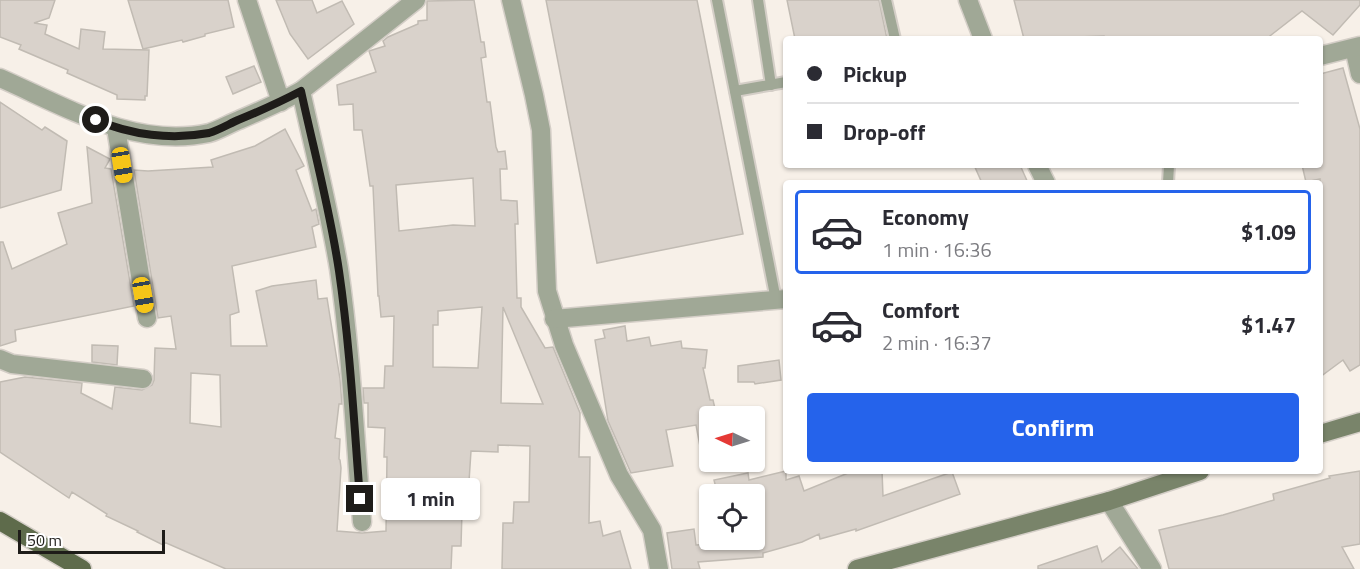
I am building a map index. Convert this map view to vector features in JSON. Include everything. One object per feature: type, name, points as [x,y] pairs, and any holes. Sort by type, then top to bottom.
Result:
[{"type":"main road","points":[[0,521],[82,569]]},
{"type":"street","points":[[247,0],[281,102]]},
{"type":"street","points":[[0,78],[116,128],[146,134],[181,137],[211,132],[301,91],[416,0]]},
{"type":"street","points":[[512,0],[540,130],[547,291],[554,319],[619,476],[652,530],[660,569]]},
{"type":"street","points":[[968,0],[982,36]]},
{"type":"street","points":[[1323,55],[1357,47],[1360,75]]},
{"type":"street","points":[[301,91],[339,270],[362,522]]},
{"type":"street","points":[[116,128],[147,318]]},
{"type":"street","points":[[554,319],[781,300]]},
{"type":"street","points":[[0,359],[12,364],[143,379]]},
{"type":"street","points":[[1323,433],[1360,422]]},
{"type":"street","points":[[857,569],[1109,501],[1161,477],[1180,474]]},
{"type":"street","points":[[1109,501],[1152,569]]},
{"type":"lane","points":[[717,0],[781,300]]},
{"type":"lane","points":[[758,0],[771,85]]},
{"type":"lane","points":[[886,0],[893,36]]},
{"type":"lane","points":[[735,91],[783,83]]},
{"type":"building","points":[[0,0],[55,0],[49,18],[34,23],[47,25],[45,34],[79,49],[81,29],[105,32],[103,49],[149,50],[145,100],[117,99],[117,95],[67,73],[68,70],[19,49],[21,45],[0,37]]},
{"type":"building","points":[[128,0],[228,0],[234,27],[183,42],[182,40],[143,49]]},
{"type":"building","points":[[276,0],[312,0],[317,13],[342,1],[354,24],[308,59],[290,34]]},
{"type":"building","points":[[474,0],[481,42],[484,42],[486,57],[481,58],[496,147],[498,152],[505,151],[507,169],[500,169],[501,200],[517,201],[518,224],[515,224],[517,298],[521,298],[521,307],[545,348],[553,347],[580,413],[579,457],[590,457],[589,523],[600,521],[603,536],[620,531],[631,569],[502,569],[503,523],[513,523],[514,502],[529,502],[530,446],[498,445],[498,452],[471,451],[467,512],[462,512],[461,546],[452,546],[451,569],[226,569],[164,542],[163,545],[137,532],[106,516],[107,514],[72,492],[69,498],[0,452],[0,382],[25,377],[82,383],[81,393],[112,409],[115,387],[142,390],[152,385],[155,348],[176,349],[171,316],[158,318],[134,170],[213,167],[211,160],[255,146],[285,129],[304,166],[296,170],[312,211],[316,209],[319,224],[312,227],[316,247],[232,266],[239,312],[230,315],[231,346],[267,346],[256,291],[272,286],[316,280],[318,299],[327,298],[340,379],[342,404],[339,404],[335,438],[340,439],[341,468],[337,531],[362,533],[386,531],[385,428],[368,427],[368,403],[364,403],[363,388],[384,388],[385,366],[393,366],[394,316],[381,317],[373,186],[370,186],[362,130],[354,130],[353,104],[339,105],[337,85],[376,72],[369,51],[385,46],[383,41],[388,37],[418,24],[418,21],[427,20],[427,1]],"holes":[[[473,178],[475,226],[453,225],[399,231],[396,185]],[[482,307],[478,368],[433,367],[433,325],[438,325],[438,311]],[[503,307],[543,404],[501,403]],[[191,373],[220,375],[221,427],[190,423]]]},
{"type":"building","points":[[546,0],[697,0],[743,234],[597,263]]},
{"type":"building","points":[[787,0],[879,0],[886,36],[794,36]]},
{"type":"building","points":[[1014,0],[1360,0],[1360,5],[1333,35],[1302,11],[1270,36],[1023,36]]},
{"type":"building","points":[[254,66],[261,82],[233,94],[226,77]]},
{"type":"building","points":[[1343,68],[1360,129],[1360,365],[1350,371],[1343,360],[1323,375],[1323,180],[1306,180],[1303,168],[1323,168],[1323,73]]},
{"type":"building","points":[[0,102],[42,130],[45,127],[67,141],[61,190],[0,208]]},
{"type":"building","points":[[87,147],[110,159],[105,168],[111,169],[134,306],[15,330],[16,341],[0,346],[0,242],[3,242],[12,269],[67,244],[58,213],[92,203]]},
{"type":"building","points":[[975,168],[1021,168],[1027,180],[981,180]]},
{"type":"building","points":[[625,326],[627,341],[649,337],[651,346],[681,341],[682,348],[707,350],[705,368],[703,368],[710,400],[713,400],[714,406],[699,406],[699,441],[696,425],[666,430],[673,466],[631,473],[608,421],[595,340],[605,338],[603,330]]},
{"type":"building","points":[[92,345],[118,346],[117,365],[92,362]]},
{"type":"building","points":[[779,360],[781,380],[755,384],[754,382],[738,382],[738,366]]},
{"type":"building","points":[[1360,471],[1360,544],[1342,547],[1354,569],[1169,569],[1159,530],[1274,500],[1273,494],[1330,478],[1329,476]]},
{"type":"building","points":[[783,472],[783,474],[786,474],[786,480],[799,476],[804,491],[846,474],[882,474],[883,496],[946,474],[953,474],[960,494],[856,531],[856,529],[820,539],[819,534],[802,542],[763,553],[763,557],[698,562],[700,569],[672,569],[667,533],[694,529],[699,550],[765,550],[765,484],[715,484],[714,480],[748,473],[749,480]]},
{"type":"building","points":[[1097,546],[1102,562],[1120,547],[1138,569],[1038,569],[1038,566]]},
{"type":"route","points":[[96,120],[116,128],[146,134],[181,137],[211,132],[301,91],[339,270],[360,499]]}]
